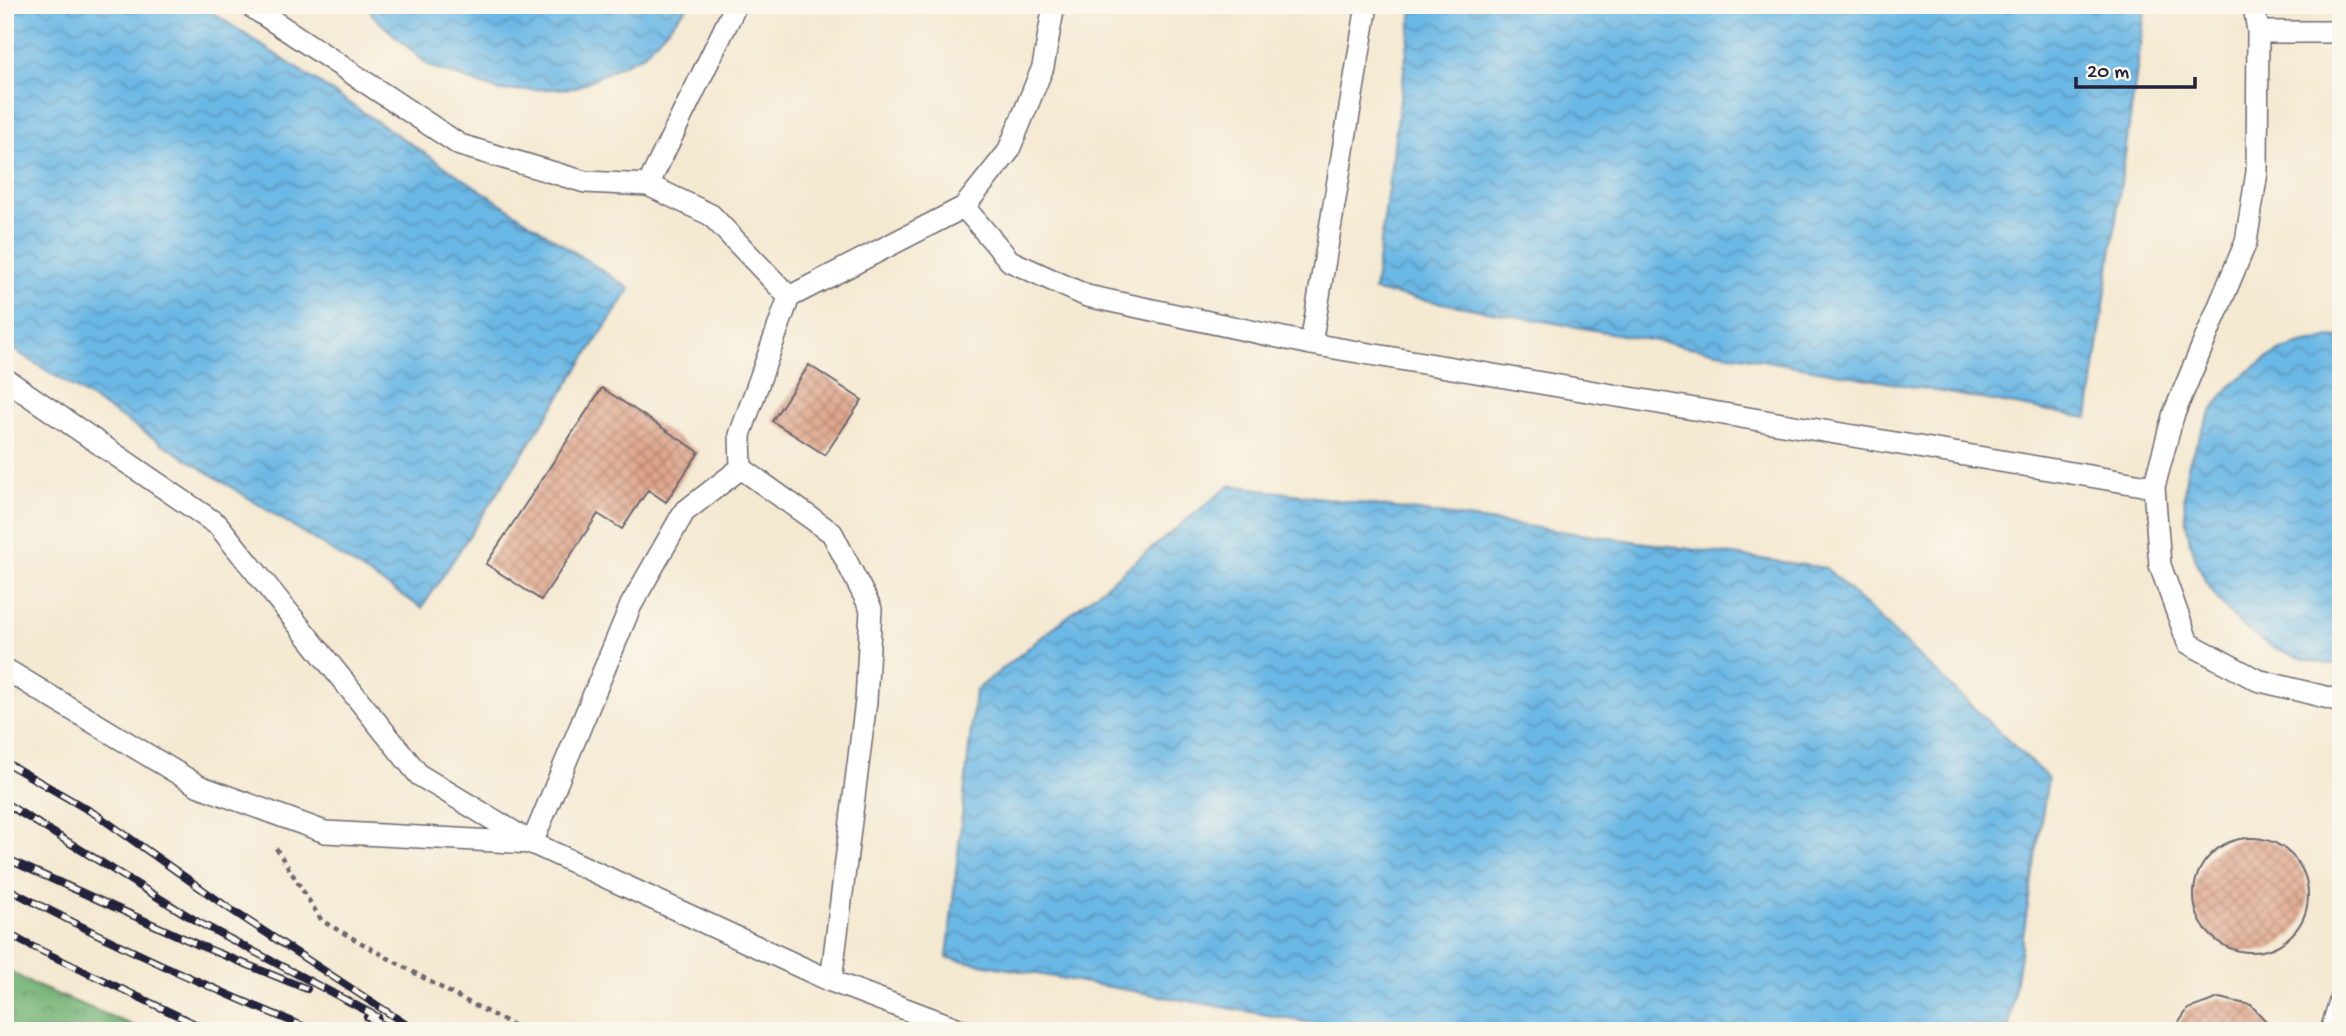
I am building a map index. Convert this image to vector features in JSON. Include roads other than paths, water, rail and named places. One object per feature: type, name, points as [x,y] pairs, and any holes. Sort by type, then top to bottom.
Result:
[{"type":"lane","points":[[249,5],[460,145],[585,183],[648,185],[711,215],[789,297]]},
{"type":"lane","points":[[648,185],[736,5]]},
{"type":"lane","points":[[741,468],[740,435],[789,297],[964,207],[1008,152],[1043,67],[1054,5]]},
{"type":"lane","points":[[1311,344],[1367,5]]},
{"type":"lane","points":[[2254,5],[2258,32],[2257,172],[2246,242],[2173,416],[2154,487],[2160,565],[2188,643],[2257,680],[2341,701]]},
{"type":"lane","points":[[2258,32],[2341,32]]},
{"type":"lane","points":[[964,207],[1010,261],[1087,296],[1311,344],[2154,487]]},
{"type":"lane","points":[[5,379],[218,526],[419,775],[532,843],[831,981],[964,1031]]},
{"type":"lane","points":[[532,843],[631,605],[684,512],[741,468]]},
{"type":"lane","points":[[741,468],[832,533],[871,609],[866,701],[831,981]]},
{"type":"lane","points":[[5,668],[199,786],[325,832],[532,843]]},
{"type":"lane","points":[[2331,1031],[2341,998]]},
{"type":"water","points":[[5,5],[201,5],[630,289],[422,608],[5,344]]},
{"type":"water","points":[[368,5],[689,5],[643,55],[575,88],[500,91],[429,66],[373,16]]},
{"type":"water","points":[[1413,5],[2146,5],[2088,418],[1374,291]]},
{"type":"water","points":[[2330,337],[2341,338],[2341,665],[2305,659],[2272,646],[2244,627],[2220,602],[2202,573],[2190,541],[2185,506],[2190,460],[2219,400],[2248,372],[2279,352]]},
{"type":"water","points":[[1230,485],[1826,568],[2048,778],[2008,1031],[1357,1031],[947,958],[975,691]]},
{"type":"railway","points":[[5,762],[97,815],[230,909],[416,1031]]},
{"type":"railway","points":[[5,803],[198,922],[378,1017]]},
{"type":"railway","points":[[5,858],[201,946],[307,989]]},
{"type":"railway","points":[[5,887],[158,963],[315,1031]]},
{"type":"railway","points":[[5,932],[210,1031]]},
{"type":"railway","points":[[367,1017],[397,1031]]}]
